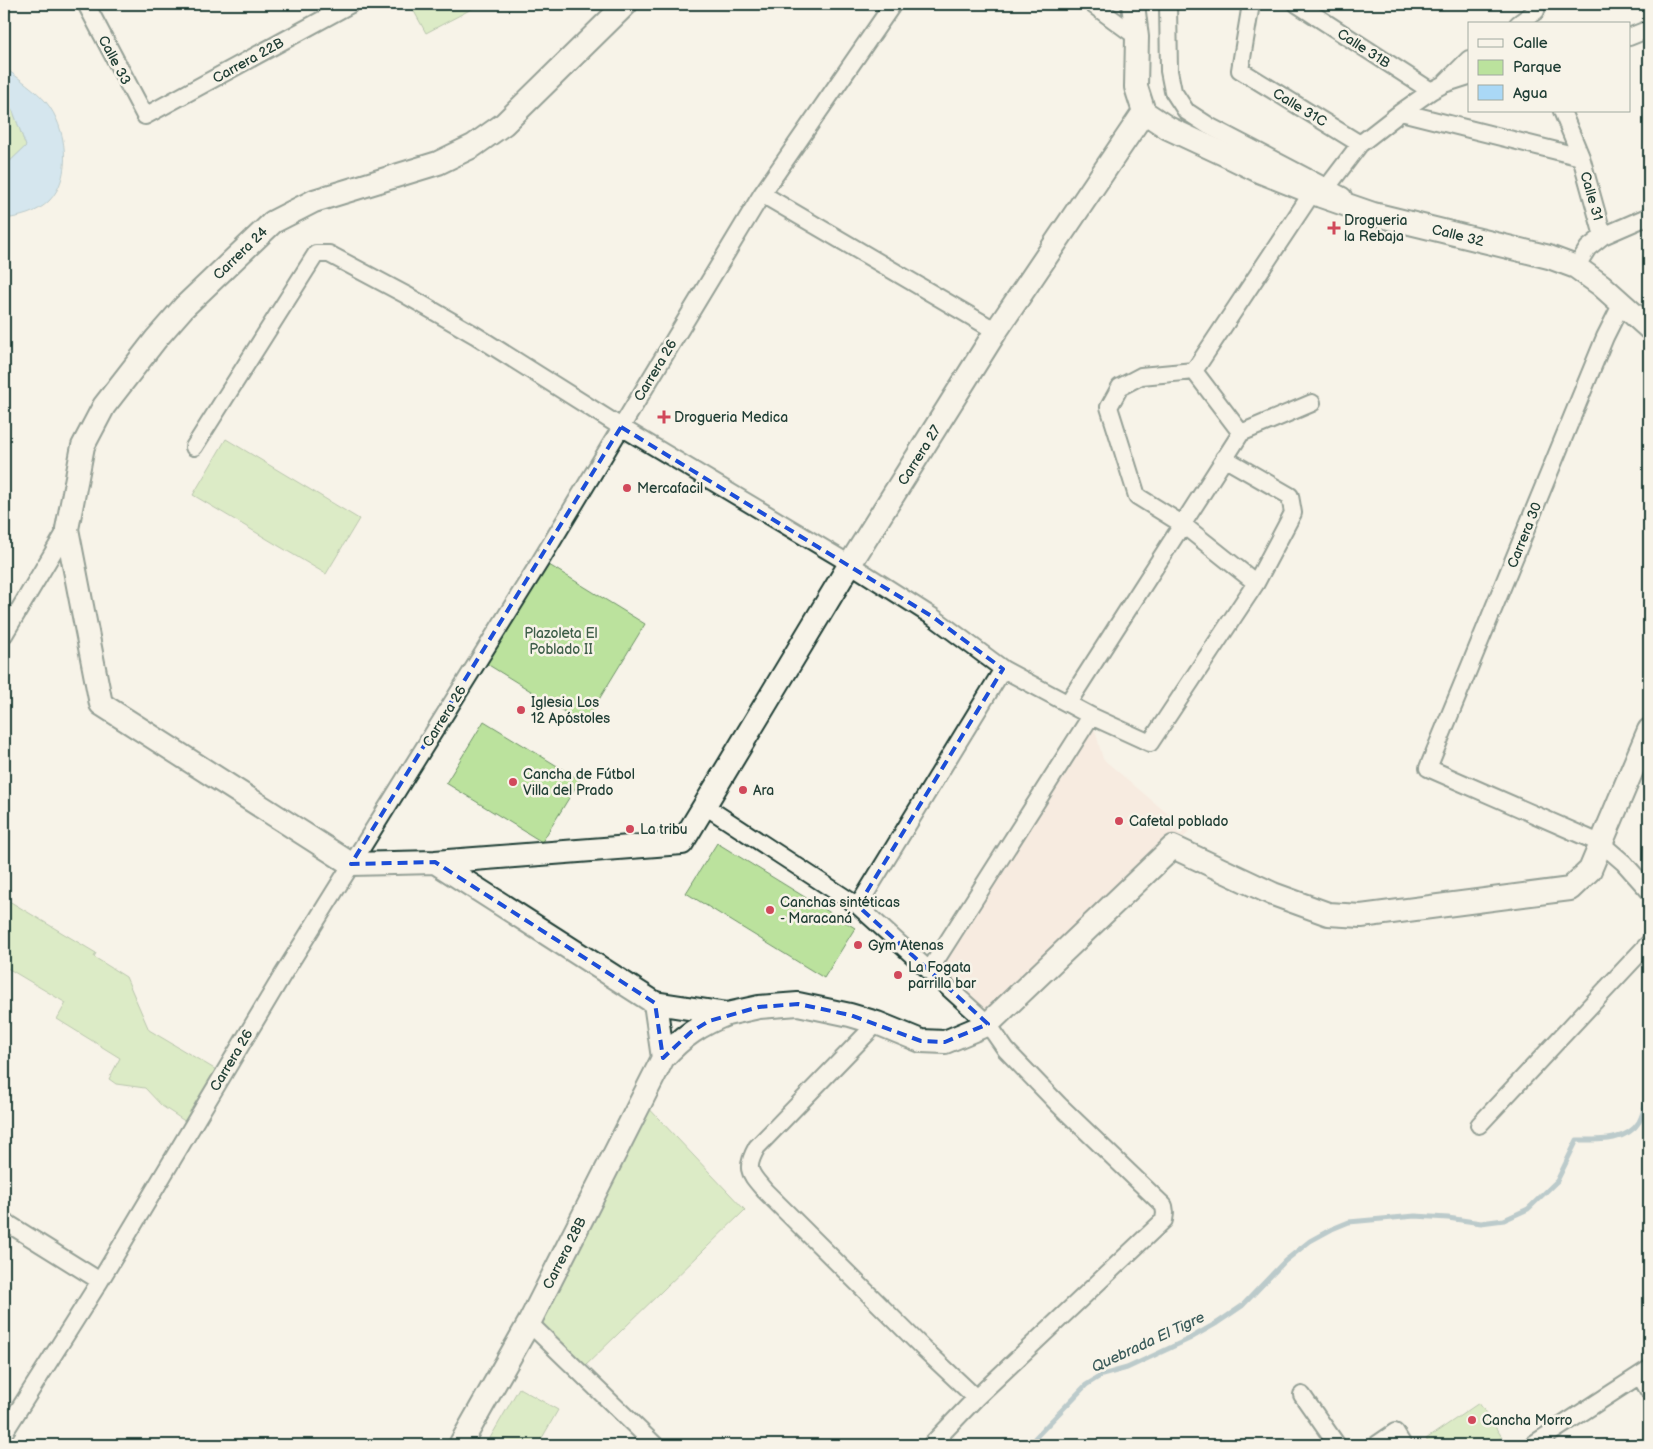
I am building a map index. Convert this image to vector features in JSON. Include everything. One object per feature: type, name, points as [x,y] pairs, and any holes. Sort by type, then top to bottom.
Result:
[{"type":"main road","name":"Carrera 24","points":[[351,864],[101,704],[67,529],[83,446],[104,406],[156,339],[184,307],[273,222],[314,201],[438,163],[473,146],[504,124],[626,4]]},
{"type":"main road","points":[[1133,4],[1137,37],[1136,87],[1144,112]]},
{"type":"main road","name":"Calle 32","points":[[1144,112],[1168,128],[1261,172],[1320,192],[1373,214],[1550,257],[1576,267],[1600,285],[1649,328]]},
{"type":"main road","name":"Carrera 27","points":[[435,862],[682,843],[850,564],[996,331],[1144,112]]},
{"type":"main road","points":[[351,864],[435,862],[655,1003],[727,1014],[760,1007],[798,1004],[850,1015],[921,1041],[945,1042],[988,1024],[1173,847],[1273,894],[1328,914],[1361,916],[1570,889],[1590,870],[1649,730]]},
{"type":"main road","points":[[655,1003],[663,1058]]},
{"type":"main road","name":"Carrera 28B","points":[[460,1445],[528,1323],[663,1058],[691,1032],[709,1021],[727,1014]]},
{"type":"street","name":"Calle 33","points":[[86,4],[145,116]]},
{"type":"street","name":"Carrera 22B","points":[[145,116],[351,4]]},
{"type":"street","name":"Carrera 26","points":[[4,1433],[100,1281],[209,1096],[541,560],[762,194],[893,4]]},
{"type":"street","points":[[1092,4],[1137,37]]},
{"type":"street","points":[[1168,4],[1169,71],[1174,91],[1186,111],[1320,192]]},
{"type":"street","name":"Calle 31C","points":[[1251,4],[1240,70],[1360,144]]},
{"type":"street","name":"Calle 31B","points":[[1297,4],[1438,88]]},
{"type":"street","points":[[1521,22],[1536,11]]},
{"type":"street","points":[[1630,37],[1649,29]]},
{"type":"street","points":[[1194,372],[1320,192],[1360,144],[1401,112],[1438,88],[1468,59]]},
{"type":"street","points":[[1438,88],[1468,76]]},
{"type":"street","points":[[1401,112],[1581,157]]},
{"type":"street","name":"Calle 31","points":[[1562,112],[1581,157],[1603,236]]},
{"type":"street","points":[[762,194],[996,331]]},
{"type":"street","points":[[1576,267],[1588,248],[1603,236],[1649,216]]},
{"type":"street","points":[[194,447],[316,254],[330,254],[406,294],[850,564],[933,617],[1003,669],[1091,716],[1150,743],[1256,583],[1292,513],[1290,496],[1224,458]]},
{"type":"street","name":"Carrera 30","points":[[1602,844],[1428,768],[1605,337],[1622,304]]},
{"type":"street","points":[[1194,372],[1241,433]]},
{"type":"street","points":[[1194,372],[1141,376],[1120,387],[1109,407],[1137,496],[1182,524],[1256,583]]},
{"type":"street","points":[[1068,703],[1241,433],[1312,403]]},
{"type":"street","points":[[4,635],[67,529]]},
{"type":"street","points":[[858,906],[1003,669]]},
{"type":"street","points":[[929,971],[1091,716]]},
{"type":"street","points":[[705,806],[858,906],[988,1024],[1006,1050],[1059,1105],[1164,1206],[1164,1220],[976,1398],[931,1445]]},
{"type":"street","points":[[1602,844],[1624,863],[1649,891]]},
{"type":"street","points":[[1479,1125],[1649,944]]},
{"type":"street","points":[[877,1024],[757,1147],[749,1160],[750,1173],[765,1191],[976,1398]]},
{"type":"street","points":[[4,1221],[100,1281]]},
{"type":"street","points":[[528,1323],[655,1445]]},
{"type":"street","points":[[1532,1445],[1644,1373],[1649,1391]]},
{"type":"street","points":[[1302,1395],[1336,1445]]},
{"type":"street","points":[[1376,1445],[1395,1432],[1403,1445]]},
{"type":"highlighted area","points":[[621,427],[933,617],[1003,669],[858,906],[988,1024],[945,1042],[921,1041],[850,1015],[798,1004],[759,1007],[709,1021],[691,1032],[663,1058],[655,1003],[435,862],[351,864]]},
{"type":"shaded area","points":[[1091,716],[1103,759],[1189,832],[988,1024],[929,971]]},
{"type":"green space","points":[[410,4],[481,4],[426,33]]},
{"type":"green space","points":[[4,98],[13,111],[26,146],[4,167]]},
{"type":"green space","points":[[226,439],[359,519],[326,574],[193,495]]},
{"type":"green space","name":"Plazoleta El Poblado II","points":[[541,560],[645,624],[584,724],[479,659]]},
{"type":"green space","name":"Cancha de Fútbol Villa del Prado","points":[[484,721],[580,780],[542,842],[446,783]]},
{"type":"green space","name":"Canchas sintéticas - Maracaná","points":[[717,843],[855,928],[824,978],[686,893]]},
{"type":"green space","points":[[4,898],[96,953],[94,957],[126,977],[149,1030],[223,1074],[192,1126],[162,1106],[145,1088],[116,1084],[109,1079],[120,1058],[57,1019],[66,1003],[4,966]]},
{"type":"green space","points":[[642,1101],[745,1210],[579,1372],[529,1323]]},
{"type":"green space","points":[[519,1388],[558,1410],[538,1445],[486,1445]]},
{"type":"green space","name":"Cancha Morro","points":[[1479,1403],[1502,1437],[1489,1445],[1430,1445],[1426,1439]]},
{"type":"water","points":[[4,63],[5,68],[37,93],[53,112],[63,138],[64,166],[62,179],[57,191],[49,201],[39,209],[28,214],[4,219],[4,167],[26,146],[13,111],[4,98]]},
{"type":"waterway","name":"Quebrada El Tigre","points":[[1649,1045],[1649,1081]]},
{"type":"waterway","name":"Quebrada El Tigre","points":[[1030,1445],[1086,1385],[1102,1375],[1127,1368],[1189,1339],[1217,1323],[1242,1306],[1285,1261],[1310,1241],[1332,1229],[1349,1222],[1415,1216],[1481,1223],[1504,1220],[1528,1209],[1557,1181],[1577,1140],[1611,1138],[1634,1129],[1644,1111],[1649,1092]]},
{"type":"place","name":"Drogueria la Rebaja","points":[[1334,228]]},
{"type":"place","name":"Drogueria Medica","points":[[664,417]]},
{"type":"place","name":"Mercafacil","points":[[627,488]]},
{"type":"place","name":"Iglesia Los 12 Apóstoles","points":[[521,710]]},
{"type":"place","name":"Cancha de Fútbol Villa del Prado","points":[[513,782]]},
{"type":"place","name":"Ara","points":[[743,790]]},
{"type":"place","name":"Cafetal poblado","points":[[1119,821]]},
{"type":"place","name":"La tribu","points":[[630,829]]},
{"type":"place","name":"Canchas sintéticas - Maracaná","points":[[770,910]]},
{"type":"place","name":"Gym Atenas","points":[[858,945]]},
{"type":"place","name":"La Fogata parrilla bar","points":[[898,975]]},
{"type":"place","name":"Cancha Morro","points":[[1472,1420]]}]
